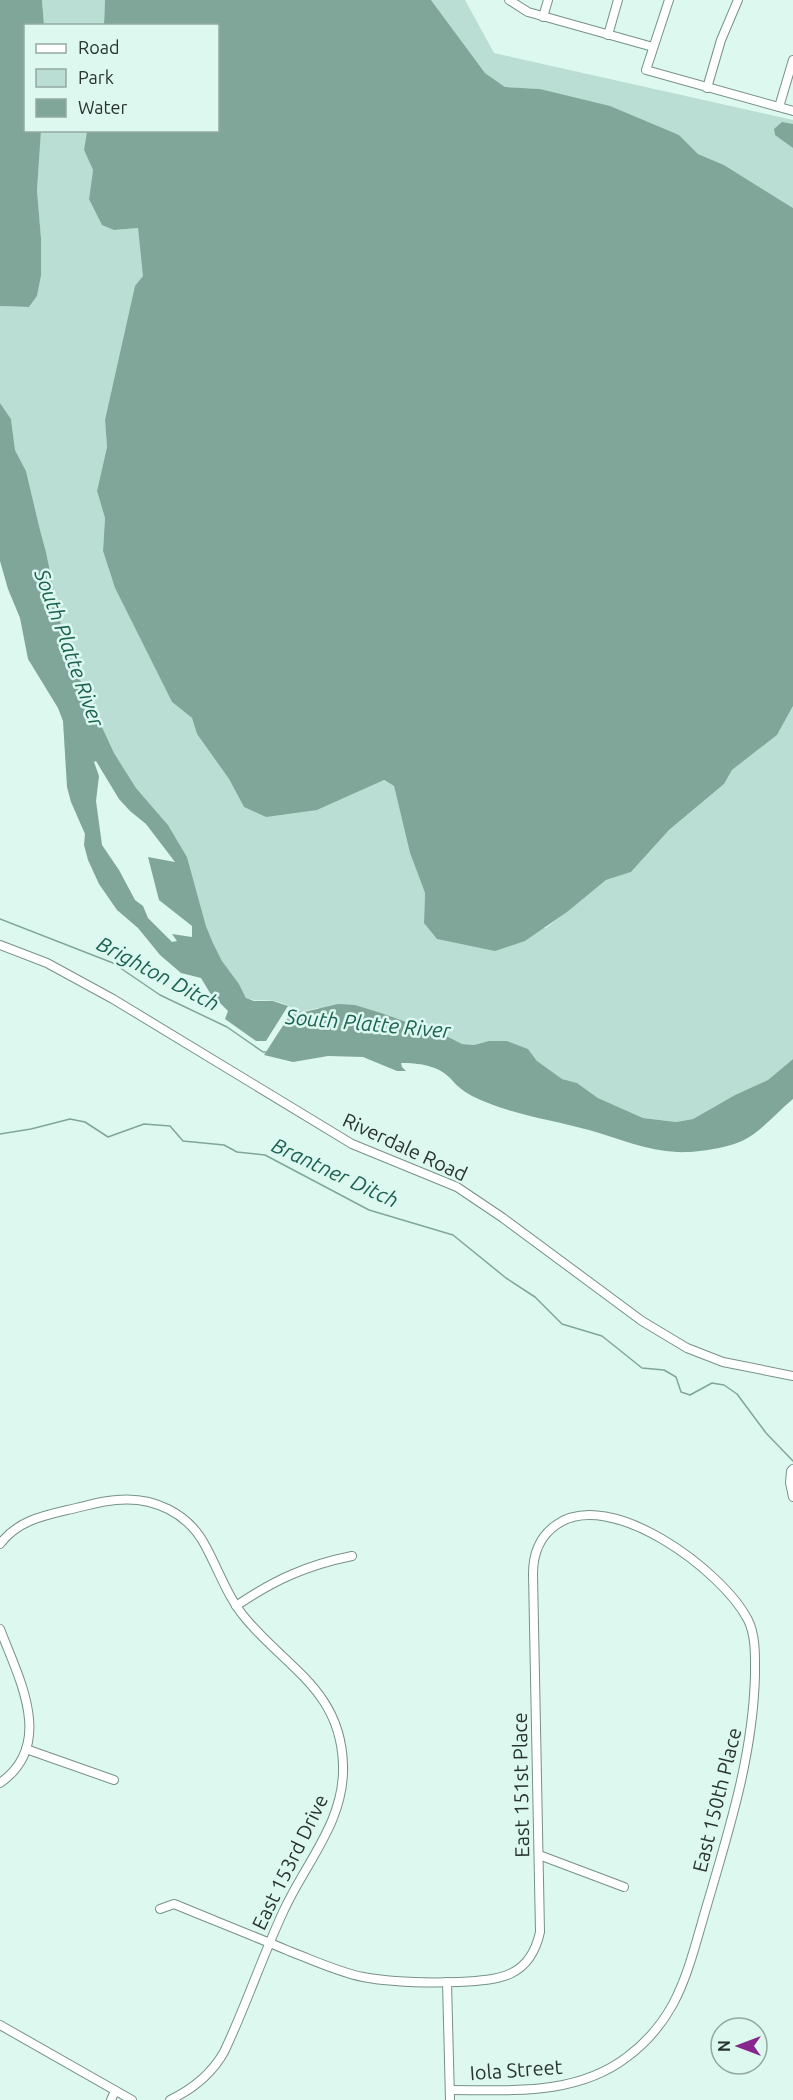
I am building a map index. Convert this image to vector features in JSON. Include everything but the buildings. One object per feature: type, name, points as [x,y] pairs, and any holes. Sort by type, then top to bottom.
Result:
[{"type":"street","points":[[509,0],[520,8],[543,17],[653,47]]},
{"type":"street","points":[[543,17],[548,0]]},
{"type":"street","points":[[608,35],[618,0]]},
{"type":"street","points":[[669,0],[646,70],[793,111]]},
{"type":"street","points":[[707,88],[719,48],[738,0]]},
{"type":"street","points":[[779,107],[793,60]]},
{"type":"street","name":"Riverdale Road","points":[[0,945],[47,963],[113,999],[352,1144],[457,1187],[642,1321],[681,1345],[723,1362],[793,1376]]},
{"type":"street","points":[[793,1469],[790,1471],[793,1497]]},
{"type":"street","name":"East 153rd Drive","points":[[0,1544],[22,1524],[45,1516],[116,1499],[133,1499],[172,1510],[198,1534],[236,1606],[252,1626],[308,1679],[321,1695],[337,1725],[343,1756],[342,1787],[335,1817],[292,1894],[220,2059],[199,2083],[170,2100]]},
{"type":"street","name":"East 151st Place","points":[[160,1909],[174,1904],[362,1977],[393,1982],[488,1981],[502,1978],[514,1972],[529,1958],[540,1932],[533,1565],[539,1544],[555,1526],[568,1518],[592,1515],[619,1520],[642,1528],[693,1561],[731,1596],[749,1621]]},
{"type":"street","points":[[236,1606],[266,1586],[299,1570],[314,1564],[352,1556]]},
{"type":"street","name":"East 150th Place","points":[[704,1914],[738,1799],[750,1746],[755,1669],[754,1642],[749,1621]]},
{"type":"street","points":[[0,1629],[28,1708],[30,1724],[26,1749],[12,1772],[0,1783]]},
{"type":"street","points":[[26,1749],[114,1780]]},
{"type":"street","points":[[539,1856],[624,1887]]},
{"type":"street","name":"Iola Street","points":[[450,2090],[519,2090],[559,2086],[594,2076],[627,2058],[652,2034],[673,2004],[684,1978],[704,1914]]},
{"type":"street","points":[[447,1982],[450,2100]]},
{"type":"street","points":[[0,2025],[113,2096],[132,2100]]},
{"type":"green space","points":[[42,0],[105,0],[104,24],[44,24]]},
{"type":"green space","points":[[431,0],[465,0],[494,53],[793,120],[793,208],[724,165],[698,154],[679,135],[540,89],[505,87],[485,73]]},
{"type":"green space","points":[[41,132],[87,132],[84,150],[93,170],[89,199],[114,230],[138,228],[144,276],[105,420],[107,447],[97,491],[105,518],[103,551],[115,588],[172,702],[192,718],[197,734],[229,779],[244,807],[317,810],[383,780],[394,786],[410,853],[425,893],[424,923],[546,928],[606,880],[631,872],[669,830],[724,784],[732,770],[777,735],[793,706],[793,1059],[768,1080],[735,1095],[693,1119],[676,1122],[643,1118],[598,1098],[577,1083],[562,1079],[548,1070],[528,1049],[489,1041],[474,1045],[462,1044],[406,1021],[317,1008],[299,1011],[275,1001],[246,998],[213,943],[187,857],[168,825],[136,788],[114,753],[66,649],[26,471],[15,450],[11,419],[0,403],[0,306],[29,307],[37,296],[41,276],[37,190]]},
{"type":"water","points":[[0,0],[42,0],[44,24],[24,24],[24,132],[41,132],[37,190],[41,276],[37,296],[29,307],[0,306]]},
{"type":"water","points":[[105,0],[431,0],[485,73],[505,87],[540,89],[610,106],[679,135],[698,154],[724,165],[793,208],[793,706],[777,735],[732,770],[724,784],[669,830],[631,872],[606,880],[567,912],[525,941],[495,951],[437,939],[424,923],[425,893],[410,853],[394,786],[384,780],[317,810],[266,817],[244,807],[229,779],[197,734],[192,718],[172,702],[115,588],[103,551],[105,518],[97,491],[107,447],[105,420],[135,286],[143,276],[138,228],[114,230],[102,225],[89,199],[93,170],[84,150],[87,132],[219,132],[219,24],[104,24]]},
{"type":"water","points":[[782,122],[793,124],[793,148],[775,135],[774,129]]},
{"type":"water","points":[[0,403],[11,419],[15,450],[26,471],[66,649],[114,753],[136,788],[168,825],[187,857],[213,943],[246,998],[254,1001],[273,1001],[288,1006],[266,1041],[256,1041],[225,1019],[228,1011],[210,993],[201,978],[181,973],[160,955],[138,928],[117,910],[99,884],[88,860],[84,845],[85,834],[67,787],[63,721],[58,708],[28,659],[20,618],[0,561]],"holes":[[[96,761],[119,799],[146,824],[175,862],[148,857],[159,900],[192,926],[192,937],[172,934],[177,941],[172,942],[148,918],[143,906],[135,900],[102,845],[96,801],[99,776],[94,762]]]},
{"type":"water","name":"South Platte River","points":[[338,1004],[355,1005],[381,1013],[462,1044],[507,1041],[528,1049],[537,1061],[562,1079],[577,1083],[598,1098],[643,1118],[676,1122],[693,1119],[735,1095],[768,1080],[793,1059],[793,1099],[757,1131],[738,1143],[702,1151],[666,1151],[529,1116],[486,1102],[460,1088],[446,1074],[428,1066],[401,1063],[406,1071],[397,1071],[363,1057],[328,1056],[293,1062],[264,1055],[293,1010],[304,1012]]},
{"type":"waterway","name":"Brighton Ditch","points":[[0,919],[113,963],[160,995],[227,1027],[263,1052],[267,1052]]},
{"type":"waterway","name":"Brantner Ditch","points":[[0,1134],[70,1119],[85,1122],[108,1137],[144,1124],[170,1126],[183,1141],[224,1145],[237,1152],[265,1155],[369,1210],[453,1235],[506,1278],[535,1297],[562,1324],[602,1336],[642,1368],[664,1370],[676,1377],[681,1392],[690,1395],[712,1383],[724,1385],[737,1394],[766,1433],[793,1461]]}]
